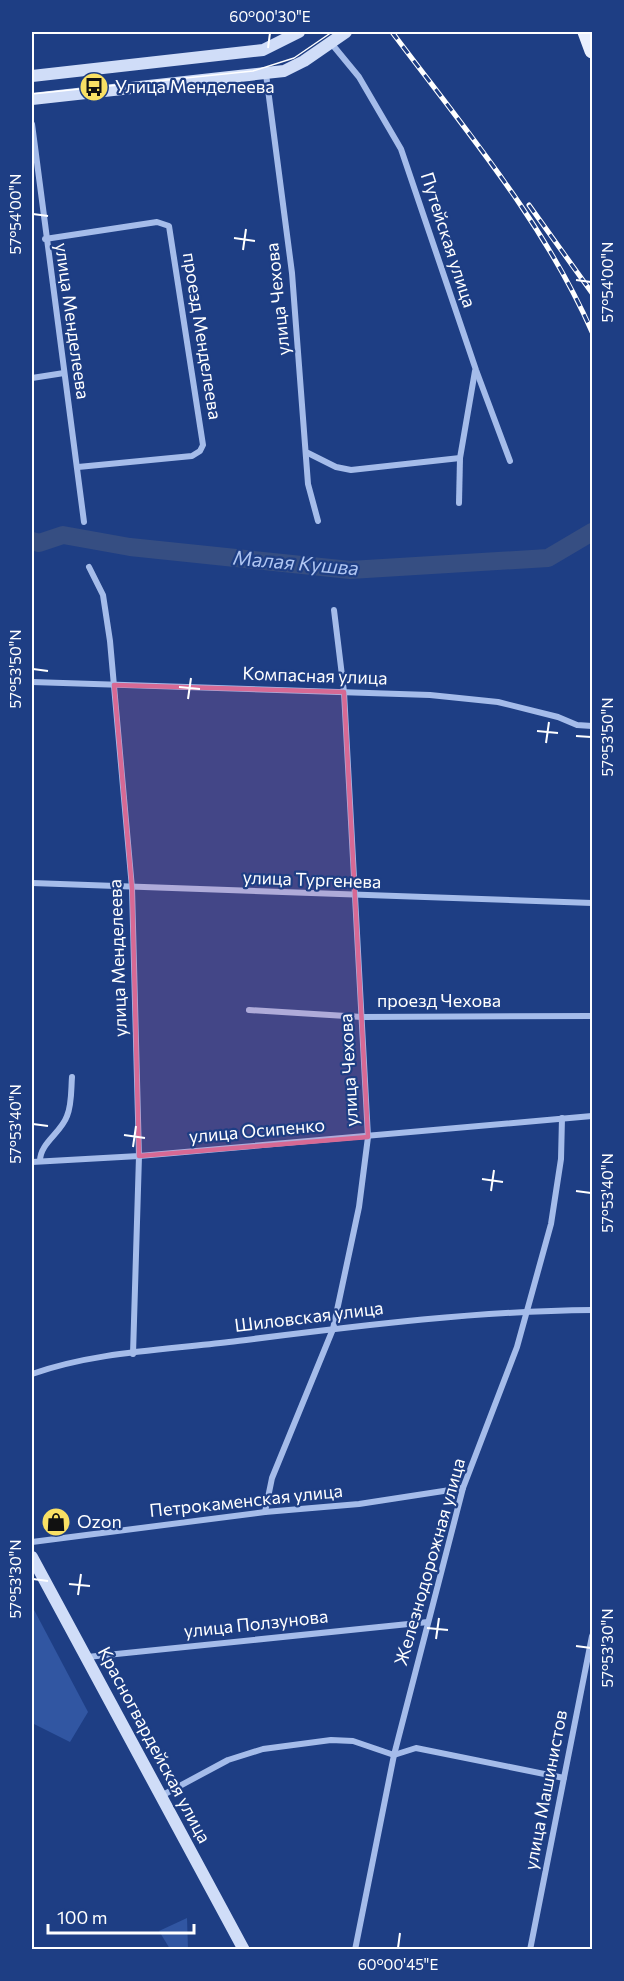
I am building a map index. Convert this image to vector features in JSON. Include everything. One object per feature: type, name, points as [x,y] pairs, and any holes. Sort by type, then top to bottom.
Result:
[{"type":"main road","points":[[32,76],[262,50],[298,32]]},
{"type":"main road","points":[[32,99],[266,74],[294,66],[346,32]]},
{"type":"main road","name":"Красногвардейская улица","points":[[32,1557],[244,1950]]},
{"type":"street","name":"Путейская улица","points":[[331,43],[359,76],[401,149],[476,370],[510,461]]},
{"type":"street","name":"улица Чехова","points":[[266,74],[291,273],[308,453],[308,484],[318,521]]},
{"type":"street","name":"улица Менделеева","points":[[32,124],[45,239],[84,522]]},
{"type":"street","name":"проезд Менделеева","points":[[45,239],[157,222],[169,226],[203,445],[200,451],[192,456],[78,467]]},
{"type":"street","points":[[459,502],[460,458],[476,370]]},
{"type":"street","points":[[32,378],[64,373]]},
{"type":"street","points":[[308,453],[336,467],[351,470],[460,458]]},
{"type":"street","name":"улица Менделеева","points":[[89,567],[103,595],[114,685],[132,888],[139,1156],[134,1354]]},
{"type":"street","name":"улица Чехова","points":[[265,1512],[272,1478],[333,1329],[359,1208],[368,1137],[353,896],[344,692],[334,610]]},
{"type":"street","name":"Компасная улица","points":[[32,682],[430,695],[498,702],[558,717],[578,725],[592,726]]},
{"type":"street","name":"улица Тургенева","points":[[32,883],[592,903]]},
{"type":"street","name":"проезд Чехова","points":[[249,1010],[362,1017],[592,1016]]},
{"type":"street","points":[[40,1161],[44,1148],[63,1126],[68,1114],[72,1077]]},
{"type":"street","name":"улица Осипенко","points":[[32,1162],[139,1156],[592,1116]]},
{"type":"street","name":"Железнодорожная улица","points":[[355,1950],[394,1755],[463,1488],[517,1347],[557,1193],[562,1118]]},
{"type":"street","name":"Шиловская улица","points":[[32,1374],[53,1366],[134,1354],[420,1318],[527,1310],[592,1310]]},
{"type":"street","name":"Петрокаменская улица","points":[[32,1542],[265,1512],[360,1504],[463,1488]]},
{"type":"street","name":"улица Ползунова","points":[[87,1657],[428,1622]]},
{"type":"street","name":"улица Машинистов","points":[[530,1950],[592,1636]]},
{"type":"street","points":[[160,1796],[228,1760],[263,1749],[331,1740],[353,1741],[394,1755],[416,1748],[564,1778]]},
{"type":"highlighted area","points":[[114,685],[344,692],[368,1137],[139,1156],[132,888]]},
{"type":"shaded area","points":[[32,1606],[88,1712],[70,1742],[32,1723]]},
{"type":"shaded area","points":[[187,1918],[188,1949],[170,1949],[159,1931]]},
{"type":"waterway","name":"Малая Кушва","points":[[32,541],[39,543],[63,535],[130,547],[350,570],[548,558],[592,532]]},
{"type":"tram line","points":[[32,94],[253,71],[294,58],[332,32]]},
{"type":"railway","points":[[392,32],[501,176],[573,291],[592,332]]},
{"type":"railway","points":[[529,205],[592,293]]},
{"type":"place","name":"Улица Менделеева","points":[[94,87]]},
{"type":"place","name":"Ozon","points":[[56,1522]]}]
